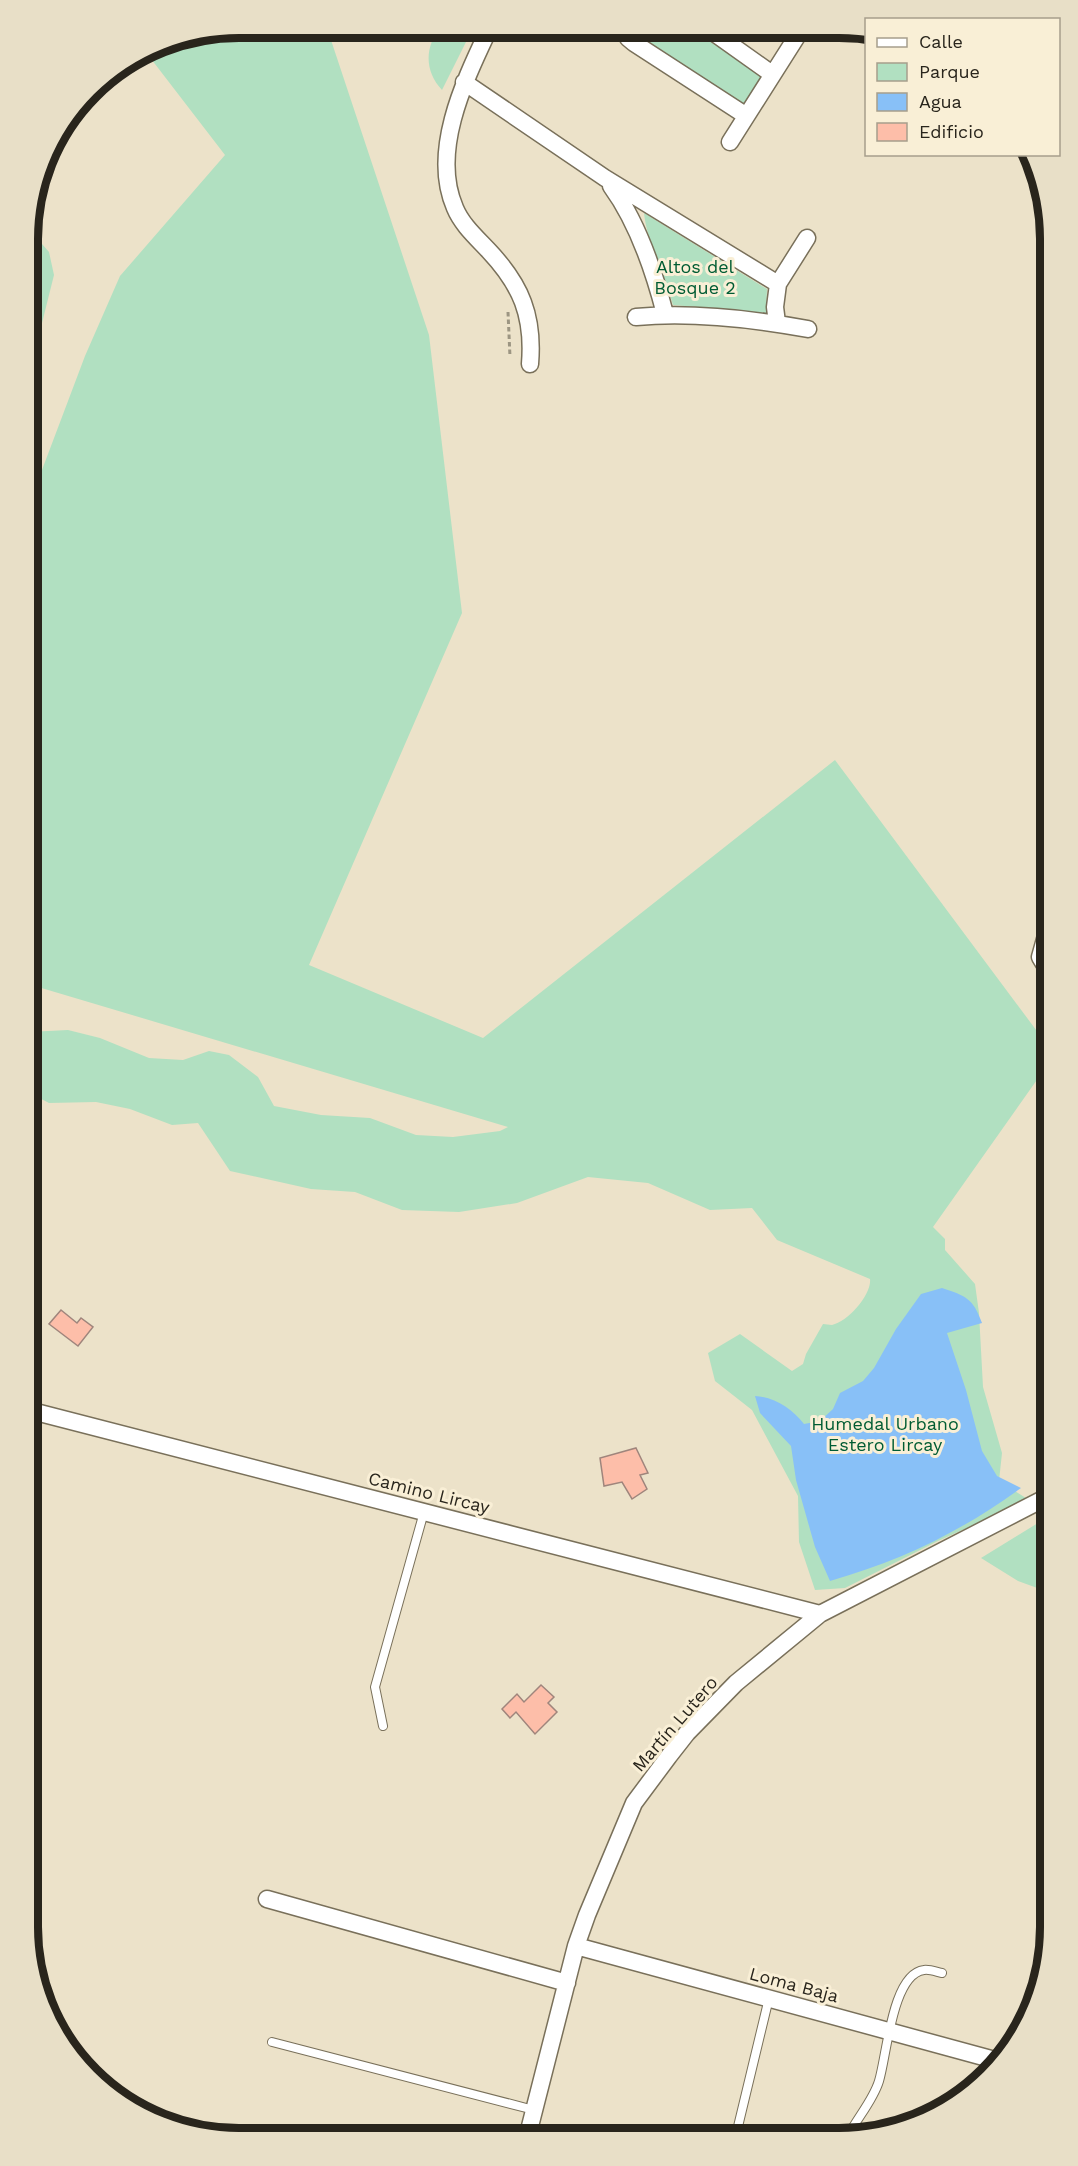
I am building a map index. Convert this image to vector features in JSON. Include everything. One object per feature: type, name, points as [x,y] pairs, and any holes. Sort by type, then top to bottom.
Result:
[{"type":"street","points":[[484,38],[464,82],[446,156],[447,181],[455,208],[468,229],[508,271],[520,293],[529,321],[530,364]]},
{"type":"street","points":[[628,38],[745,115]]},
{"type":"street","points":[[721,38],[772,75]]},
{"type":"street","points":[[730,142],[796,38]]},
{"type":"street","points":[[464,82],[605,178],[778,284]]},
{"type":"street","points":[[605,178],[623,202],[637,232],[666,314]]},
{"type":"street","points":[[777,323],[775,307],[778,284],[807,238]]},
{"type":"street","points":[[636,317],[666,314],[777,323],[808,328]]},
{"type":"street","name":"Camino Lircay","points":[[38,1413],[820,1614]]},
{"type":"street","name":"Martín Lutero","points":[[530,2128],[576,1946],[616,1843],[634,1803],[687,1733],[736,1683],[820,1614],[1040,1501]]},
{"type":"street","points":[[267,1899],[567,1983]]},
{"type":"street","name":"Loma Baja","points":[[576,1946],[991,2059]]},
{"type":"lane","points":[[383,1726],[375,1687],[424,1512]]},
{"type":"lane","points":[[854,2127],[878,2083],[895,2005],[908,1981],[916,1973],[925,1969],[942,1973]]},
{"type":"lane","points":[[738,2128],[769,1998]]},
{"type":"lane","points":[[272,2042],[534,2110]]},
{"type":"green space","name":"Humedal Urbano Estero Lircay","points":[[330,38],[429,335],[462,613],[309,965],[483,1038],[835,760],[1040,1035],[1040,1076],[933,1227],[945,1239],[945,1250],[975,1284],[983,1387],[1002,1453],[999,1481],[1029,1500],[938,1541],[845,1588],[815,1590],[799,1542],[798,1496],[752,1410],[715,1381],[708,1353],[740,1334],[792,1371],[803,1364],[823,1324],[838,1323],[858,1307],[870,1285],[870,1279],[777,1240],[752,1208],[710,1210],[648,1183],[588,1177],[517,1203],[459,1212],[402,1210],[355,1192],[311,1189],[230,1171],[198,1123],[172,1125],[130,1109],[96,1102],[49,1103],[38,1097],[38,1032],[68,1030],[100,1038],[149,1058],[183,1060],[209,1051],[229,1055],[258,1077],[274,1106],[321,1115],[370,1118],[416,1135],[453,1137],[500,1131],[508,1127],[38,987],[38,481],[85,356],[120,276],[225,155],[150,58],[186,44],[212,39]]},
{"type":"green space","points":[[434,38],[468,38],[442,90],[432,76],[430,68],[431,44]]},
{"type":"green space","points":[[641,38],[705,38],[762,76],[743,105]]},
{"type":"green space","name":"Altos del Bosque 2","points":[[644,213],[767,289],[766,313],[673,305],[649,236]]},
{"type":"green space","points":[[38,239],[49,252],[54,275],[38,339]]},
{"type":"green space","points":[[1040,1522],[1040,1589],[1018,1581],[981,1558]]},
{"type":"water","points":[[942,1288],[968,1299],[982,1323],[947,1333],[966,1390],[982,1451],[997,1476],[1021,1488],[976,1518],[930,1543],[882,1564],[830,1581],[815,1547],[796,1480],[791,1446],[760,1413],[755,1396],[783,1405],[804,1424],[820,1421],[833,1409],[840,1393],[863,1381],[874,1368],[896,1329],[921,1294]]},
{"type":"building","points":[[61,1310],[77,1323],[81,1318],[93,1327],[78,1346],[49,1324]]},
{"type":"building","points":[[636,1448],[648,1473],[640,1475],[647,1489],[632,1499],[622,1482],[604,1486],[600,1458]]},
{"type":"building","points":[[541,1685],[554,1697],[548,1703],[557,1712],[535,1734],[516,1712],[510,1718],[502,1709],[517,1694],[524,1702]]}]
